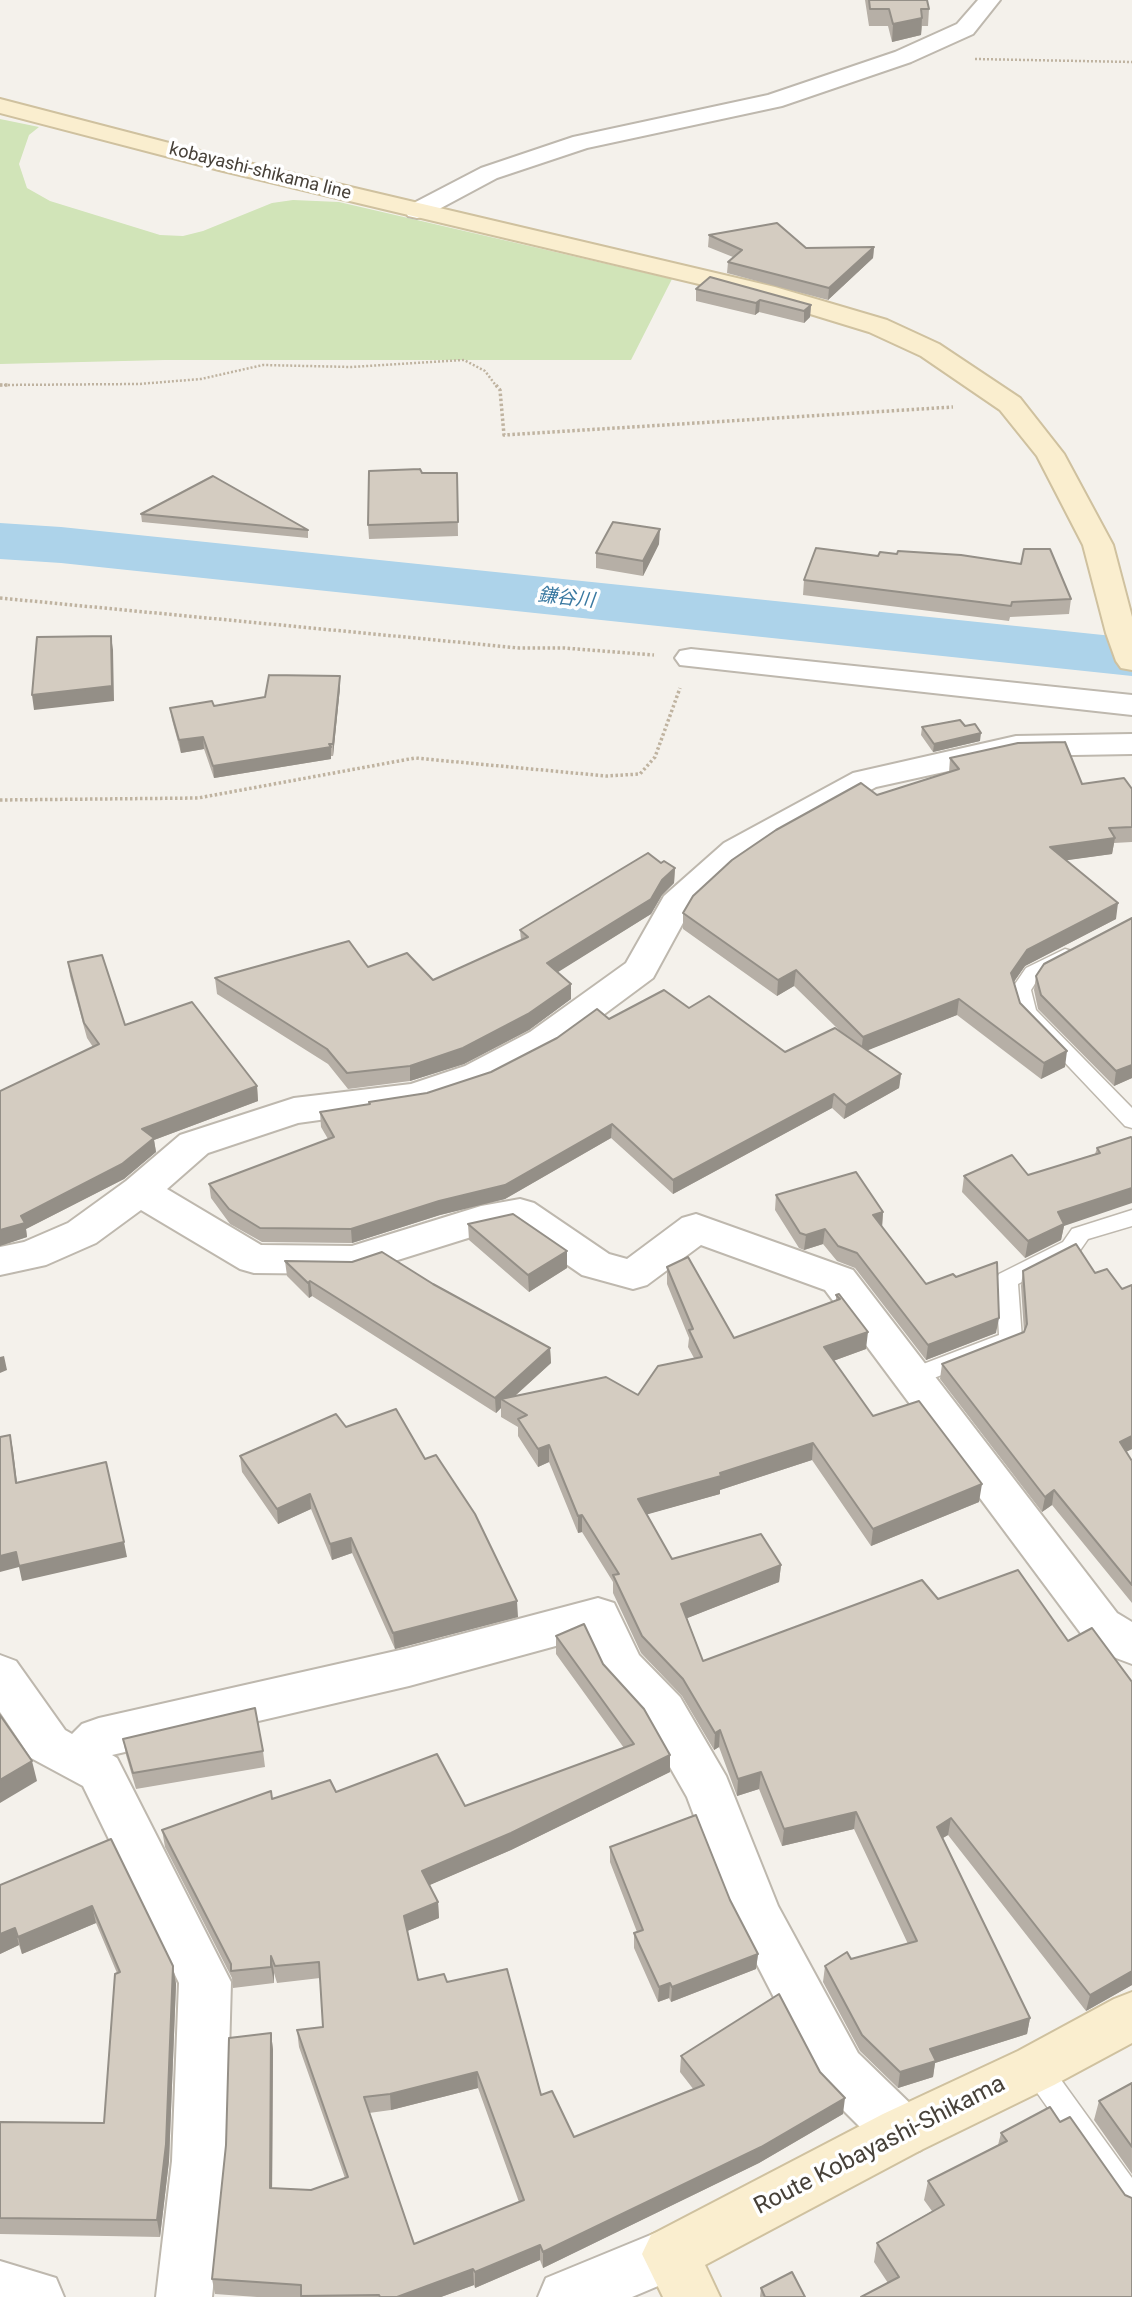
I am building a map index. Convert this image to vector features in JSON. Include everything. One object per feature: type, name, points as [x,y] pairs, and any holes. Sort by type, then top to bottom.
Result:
[{"type":"main road","name":"kobayashi-shikama line","points":[[0,106],[417,211],[705,277],[842,314],[878,326],[930,350],[1010,404]]},
{"type":"main road","points":[[1010,404],[1051,454],[1098,545],[1128,652]]},
{"type":"main road","name":"Route Kobayashi-Shikama","points":[[681,2276],[902,2132],[1036,2068],[1132,2016]]},
{"type":"street","points":[[417,211],[489,173],[581,142],[774,101],[903,57],[965,29],[989,0]]},
{"type":"street","points":[[691,658],[1132,705]]},
{"type":"street","points":[[0,1261],[32,1255],[82,1233],[139,1191],[194,1144],[294,1111],[414,1096],[478,1075],[543,1041],[640,970],[676,904],[736,850],[865,780],[1016,746],[1132,744]]},
{"type":"street","points":[[139,1191],[254,1259],[354,1260],[481,1220],[520,1213],[596,1265],[633,1275],[696,1228],[839,1280],[1101,1626],[1132,1645]]},
{"type":"street","points":[[76,1759],[99,1738],[409,1667],[598,1616],[621,1667],[663,1711],[709,1790],[755,1914],[839,2070],[902,2132]]},
{"type":"street","points":[[0,1674],[48,1744],[100,1772],[205,1982],[199,2161],[184,2297]]},
{"type":"street","points":[[566,2297],[681,2276]]},
{"type":"street","points":[[0,2288],[36,2297]]},
{"type":"lane","points":[[1088,943],[1032,972],[1021,990],[1027,1012],[1132,1121]]},
{"type":"lane","points":[[913,1377],[1011,1339],[1007,1280],[1071,1247],[1080,1234],[1132,1218]]},
{"type":"lane","points":[[1036,2068],[1132,2203]]},
{"type":"path","points":[[903,57],[1132,62]]},
{"type":"path","points":[[0,385],[139,384],[201,379],[262,365],[351,367],[464,360],[485,371],[500,390],[504,435],[1010,404]]},
{"type":"path","points":[[0,598],[519,649],[564,648],[691,658],[655,757],[640,774],[606,776],[415,758],[198,798],[0,800]]},
{"type":"green space","points":[[0,119],[39,127],[29,135],[19,164],[27,188],[50,201],[160,235],[183,236],[203,231],[272,203],[293,200],[339,202],[672,279],[631,360],[165,360],[0,364]]},
{"type":"building","points":[[869,0],[927,0],[929,9],[921,9],[922,18],[893,24],[889,9],[870,9]]},
{"type":"building","points":[[777,223],[806,248],[874,247],[829,288],[728,262],[742,250],[709,235]]},
{"type":"building","points":[[710,277],[811,305],[804,311],[696,289]]},
{"type":"building","points":[[420,469],[422,473],[457,473],[458,522],[368,525],[369,471]]},
{"type":"building","points":[[213,476],[308,530],[141,514]]},
{"type":"building","points":[[613,522],[660,529],[643,561],[596,553]]},
{"type":"building","points":[[816,548],[878,556],[880,552],[897,554],[898,551],[961,555],[1021,564],[1024,549],[1050,549],[1071,599],[1012,602],[1011,606],[804,580]]},
{"type":"building","points":[[111,636],[112,686],[32,695],[37,637]]},
{"type":"building","points":[[269,675],[340,676],[333,744],[329,744],[331,747],[213,766],[203,737],[179,740],[170,708],[212,701],[214,706],[265,697]]},
{"type":"building","points":[[960,720],[965,726],[975,724],[981,733],[934,744],[922,727]]},
{"type":"building","points":[[1065,742],[1082,784],[1124,778],[1132,789],[1132,827],[1109,828],[1115,838],[1050,847],[1118,903],[1027,950],[1011,973],[1020,1003],[1067,1051],[1044,1063],[959,999],[863,1037],[796,970],[778,980],[683,913],[693,896],[732,860],[776,830],[861,783],[877,795],[959,769],[950,758],[1018,743]]},
{"type":"building","points":[[648,853],[661,863],[664,861],[675,868],[662,880],[651,899],[547,963],[571,984],[528,1014],[463,1048],[410,1066],[347,1073],[327,1049],[215,978],[349,941],[368,967],[407,953],[433,980],[528,937],[520,930]]},
{"type":"building","points":[[1132,918],[1132,1065],[1116,1071],[1041,995],[1036,976],[1044,964]]},
{"type":"building","points":[[102,955],[125,1025],[192,1002],[257,1086],[142,1129],[154,1138],[122,1164],[21,1216],[25,1223],[0,1230],[0,1091],[99,1044],[84,1023],[68,962]]},
{"type":"building","points":[[664,990],[689,1008],[709,996],[785,1052],[835,1028],[901,1074],[846,1105],[834,1094],[673,1180],[612,1124],[505,1185],[439,1201],[351,1229],[260,1228],[229,1209],[209,1184],[334,1137],[320,1112],[427,1093],[491,1072],[557,1038],[597,1009],[609,1019]]},
{"type":"building","points":[[1131,1137],[1132,1188],[1058,1212],[1064,1224],[1028,1241],[964,1176],[1012,1155],[1028,1175],[1100,1153],[1097,1148]]},
{"type":"building","points":[[856,1172],[883,1212],[873,1215],[926,1284],[953,1274],[956,1277],[997,1262],[999,1318],[928,1345],[857,1253],[838,1246],[825,1229],[806,1235],[800,1233],[776,1195]]},
{"type":"building","points":[[513,1214],[567,1251],[528,1275],[468,1224]]},
{"type":"building","points":[[1076,1244],[1095,1273],[1107,1269],[1122,1289],[1132,1285],[1132,1436],[1120,1442],[1132,1461],[1132,1585],[1054,1490],[1045,1497],[942,1364],[1024,1332],[1027,1324],[1023,1271]]},
{"type":"building","points":[[382,1252],[433,1284],[550,1348],[495,1398],[310,1281],[308,1283],[285,1261],[352,1262]]},
{"type":"building","points":[[688,1257],[734,1338],[840,1299],[836,1295],[839,1294],[868,1332],[824,1347],[873,1416],[919,1401],[982,1484],[873,1529],[813,1443],[720,1473],[721,1476],[638,1499],[672,1559],[761,1534],[781,1565],[681,1604],[703,1661],[922,1580],[938,1599],[1018,1570],[1068,1641],[1092,1628],[1132,1682],[1132,1971],[1090,1995],[951,1818],[937,1827],[1030,2018],[930,2049],[936,2061],[900,2072],[862,2035],[825,1966],[847,1952],[851,1959],[917,1941],[856,1812],[784,1829],[761,1772],[738,1779],[720,1730],[715,1733],[683,1679],[642,1636],[613,1575],[619,1574],[582,1515],[578,1516],[549,1445],[538,1449],[518,1419],[527,1415],[501,1399],[606,1377],[638,1395],[658,1366],[702,1357],[689,1330],[693,1329],[667,1267]]},
{"type":"building","points":[[396,1409],[425,1459],[436,1455],[475,1514],[517,1601],[393,1633],[351,1538],[330,1544],[310,1494],[277,1509],[240,1456],[336,1414],[346,1427]]},
{"type":"building","points":[[10,1435],[16,1483],[106,1462],[124,1542],[19,1566],[16,1552],[0,1556],[0,1437]]},
{"type":"building","points":[[584,1624],[603,1664],[644,1709],[670,1755],[511,1833],[422,1871],[438,1902],[404,1916],[418,1980],[444,1974],[447,1982],[507,1969],[541,2095],[552,2091],[574,2137],[704,2085],[681,2056],[779,1994],[820,2072],[845,2098],[761,2147],[543,2252],[540,2245],[475,2272],[473,2269],[397,2297],[301,2296],[301,2285],[212,2279],[226,2145],[229,2038],[271,2033],[270,2188],[311,2190],[348,2177],[297,2030],[323,2027],[319,1962],[275,1966],[271,1956],[271,1967],[231,1971],[231,1964],[162,1830],[271,1791],[272,1799],[330,1780],[336,1792],[437,1754],[465,1806],[634,1744],[556,1636]],"holes":[[[477,2072],[524,2200],[414,2244],[364,2097],[390,2094]]]},
{"type":"building","points":[[255,1708],[263,1751],[133,1773],[123,1739]]},
{"type":"building","points":[[0,1715],[32,1761],[0,1780]]},
{"type":"building","points":[[696,1815],[730,1900],[758,1954],[672,1987],[670,1983],[659,1987],[634,1933],[643,1930],[610,1847]]},
{"type":"building","points":[[111,1839],[173,1966],[166,2144],[157,2220],[0,2218],[0,2122],[104,2123],[115,1974],[120,1972],[92,1906],[18,1937],[15,1928],[0,1934],[0,1885]]},
{"type":"building","points":[[1132,2083],[1132,2147],[1099,2101]]},
{"type":"building","points":[[1050,2107],[1060,2122],[1070,2117],[1125,2195],[1132,2198],[1132,2297],[861,2297],[899,2277],[877,2243],[944,2205],[928,2181],[1007,2141],[1001,2133]]},
{"type":"building","points":[[792,2272],[805,2297],[765,2297],[761,2288]]},
{"type":"waterway","name":"鎌谷川","points":[[0,541],[61,545],[1132,657]]}]
